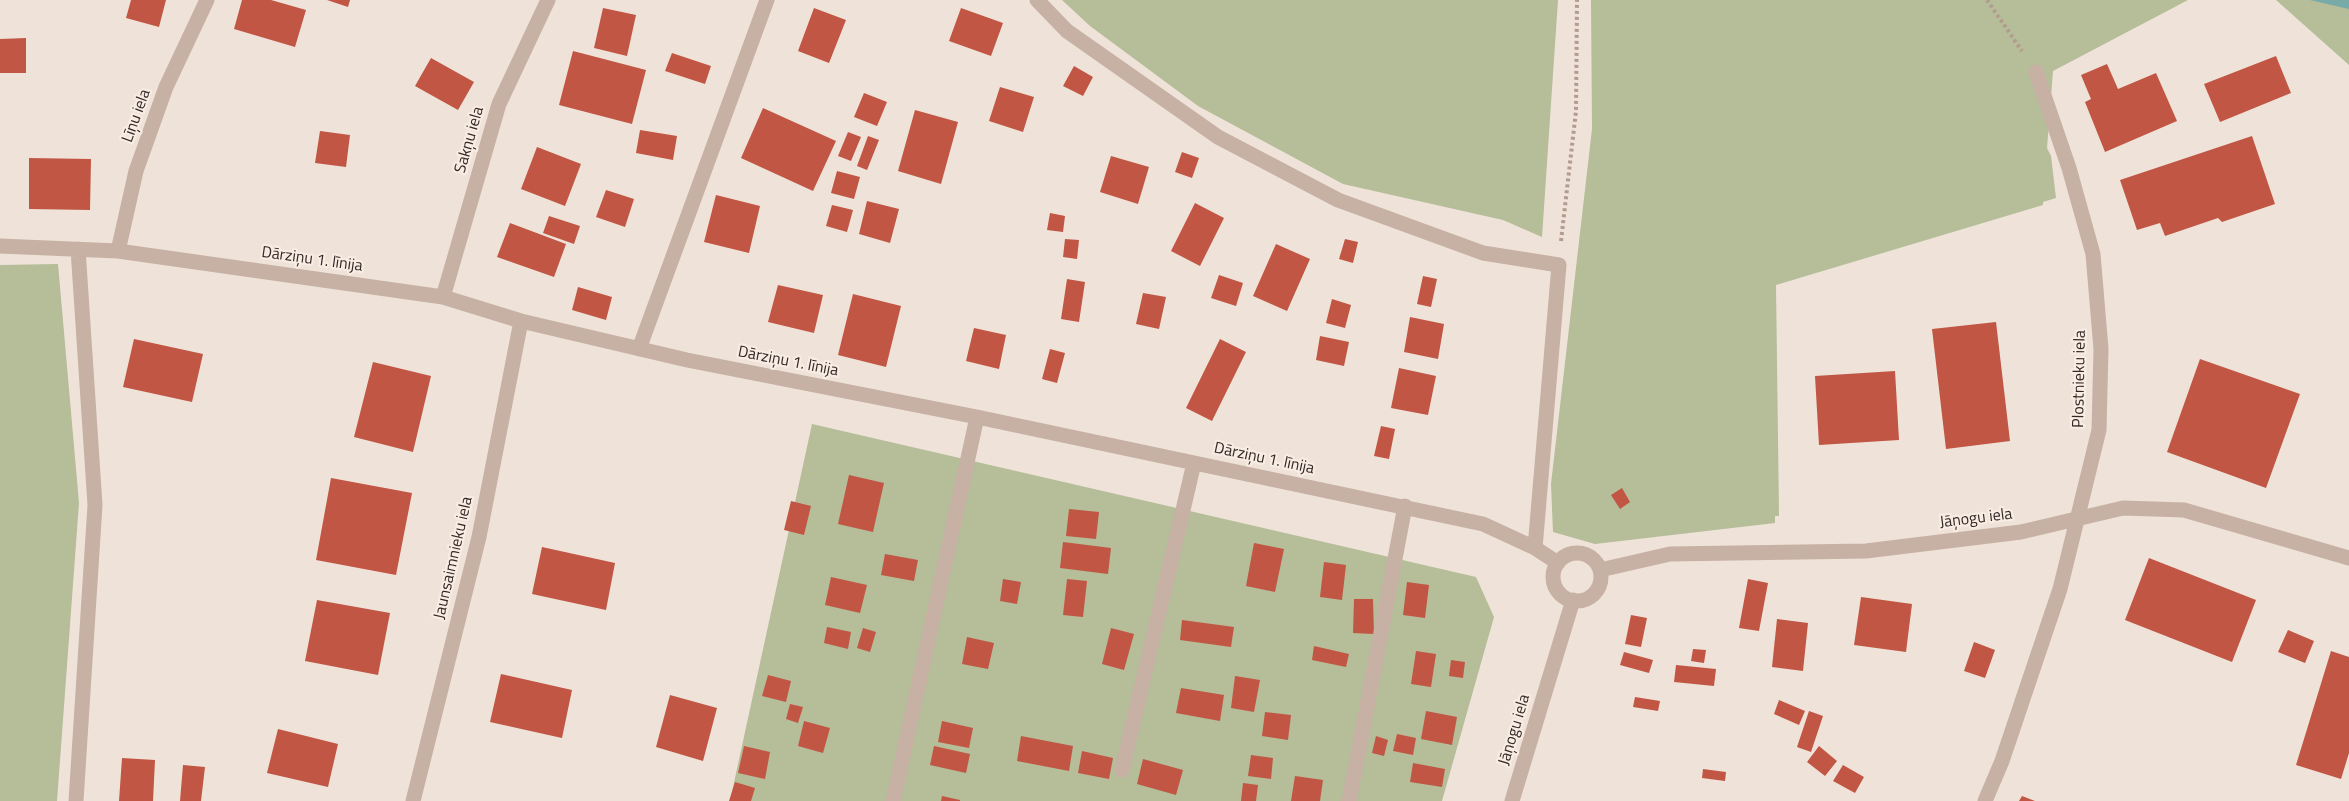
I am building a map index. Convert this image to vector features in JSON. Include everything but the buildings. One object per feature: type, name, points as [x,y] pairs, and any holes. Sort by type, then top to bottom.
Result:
[{"type":"street","name":"Līņu iela","points":[[118,251],[136,171],[166,87],[207,0]]},
{"type":"street","name":"Sakņu iela","points":[[443,297],[499,104],[548,0]]},
{"type":"street","points":[[639,349],[767,0]]},
{"type":"street","points":[[1037,0],[1067,31],[1218,137],[1338,200],[1483,253],[1559,266],[1535,548]]},
{"type":"street","name":"Plostnieku iela","points":[[1985,801],[2002,761],[2060,589],[2098,430],[2101,349],[2093,254],[2069,168],[2036,72]]},
{"type":"street","name":"Dārziņu 1. līnija","points":[[0,246],[118,251],[443,297],[521,321],[639,349],[977,417],[1483,524],[1535,548],[1558,563]]},
{"type":"street","points":[[76,801],[95,505],[78,249]]},
{"type":"street","name":"Jaunsaimnieku iela","points":[[413,801],[479,537],[521,321]]},
{"type":"street","points":[[893,801],[977,417]]},
{"type":"street","points":[[1122,770],[1194,463]]},
{"type":"street","points":[[1349,801],[1405,506]]},
{"type":"street","name":"Jāņogu iela","points":[[1600,570],[1670,554],[1866,551],[2021,532],[2122,508],[2184,510],[2349,558]]},
{"type":"street","points":[[1577,552],[1592,557],[1600,570],[1600,586],[1589,598],[1573,600],[1559,592],[1555,586],[1553,578],[1558,563],[1563,557],[1577,552]]},
{"type":"street","name":"Jāņogu iela","points":[[1512,801],[1573,600]]},
{"type":"path","points":[[1559,266],[1576,111],[1576,0]]},
{"type":"path","points":[[1987,0],[2036,72]]},
{"type":"green space","points":[[1062,0],[1558,0],[1542,237],[1503,220],[1343,184],[1198,106],[1090,26]]},
{"type":"green space","points":[[1591,0],[2188,0],[2053,71],[2047,148],[2051,156],[2056,198],[2043,202],[2043,205],[1776,285],[1779,516],[1775,516],[1775,523],[1595,544],[1553,532],[1551,484],[1592,129]]},
{"type":"green space","points":[[2276,0],[2349,0],[2349,65]]},
{"type":"green space","points":[[58,264],[79,503],[57,801],[0,801],[0,265]]},
{"type":"green space","points":[[812,424],[1476,577],[1494,617],[1442,801],[730,801]]},
{"type":"water","points":[[2310,0],[2349,0],[2349,9],[2327,4]]}]
